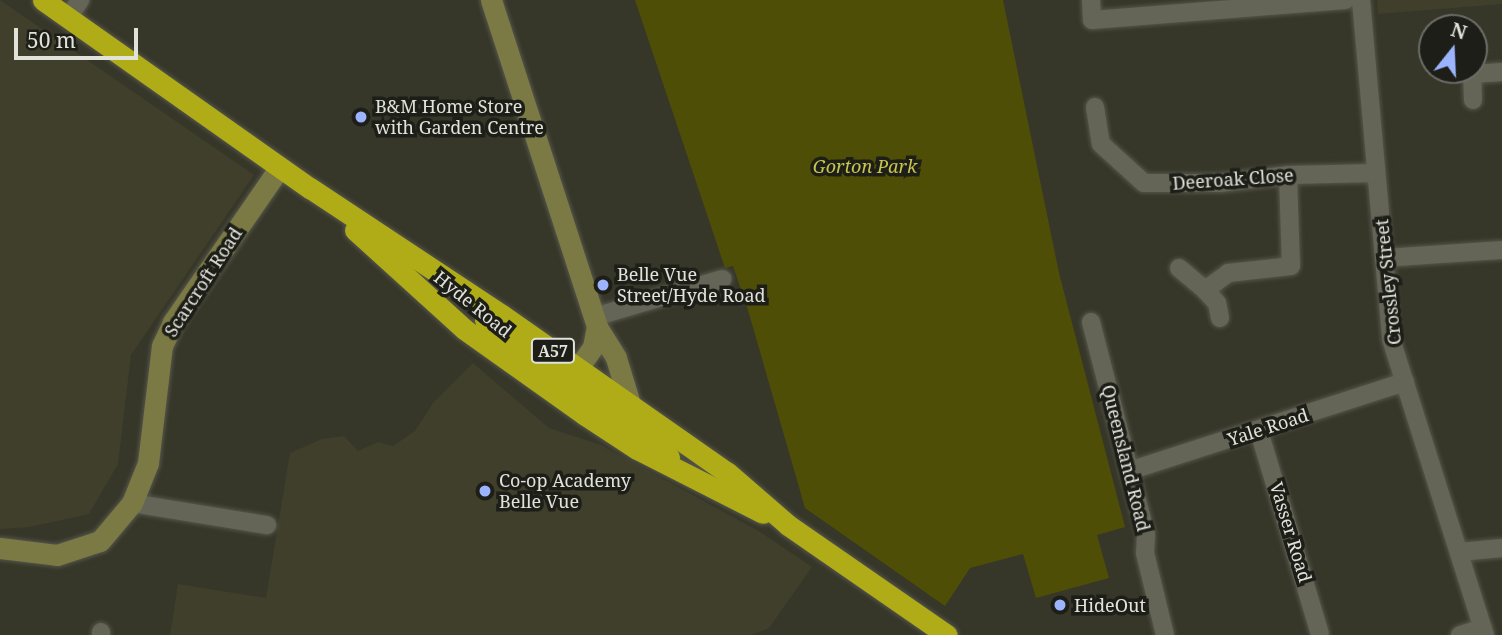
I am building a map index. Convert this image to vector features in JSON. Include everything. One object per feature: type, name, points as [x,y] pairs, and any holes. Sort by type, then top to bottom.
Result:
[{"type":"highway","name":"Hyde Road","points":[[43,0],[74,9],[280,167],[418,260],[568,383],[637,449],[788,525]]},
{"type":"highway","name":"Hyde Road","points":[[310,188],[464,329],[568,383],[631,407],[728,473],[788,525],[947,635]]},
{"type":"street","points":[[491,0],[595,322],[616,358],[631,407]]},
{"type":"street","points":[[1091,0],[1092,20],[1192,7],[1345,0]]},
{"type":"street","name":"Crossley Street","points":[[1361,0],[1391,339],[1484,631]]},
{"type":"street","points":[[1473,100],[1472,74],[1502,72]]},
{"type":"street","name":"Deeroak Close","points":[[1095,107],[1101,144],[1144,183],[1219,183],[1289,175],[1376,173]]},
{"type":"street","name":"Scarcroft Road","points":[[0,548],[57,555],[100,541],[132,503],[148,463],[162,346],[173,322],[280,167]]},
{"type":"street","points":[[1205,290],[1228,273],[1291,266],[1289,175]]},
{"type":"street","points":[[1384,258],[1502,250]]},
{"type":"street","points":[[1179,268],[1217,303],[1220,318]]},
{"type":"street","points":[[595,322],[722,279]]},
{"type":"street","points":[[568,383],[593,347],[595,322]]},
{"type":"street","name":"Queensland Road","points":[[1091,322],[1146,535],[1145,553],[1165,635]]},
{"type":"street","name":"Yale Road","points":[[1129,471],[1405,382]]},
{"type":"street","name":"Vasser Road","points":[[1259,431],[1320,635]]},
{"type":"street","points":[[132,503],[267,525]]},
{"type":"street","points":[[1459,552],[1502,548]]},
{"type":"street","points":[[1460,635],[1484,631]]},
{"type":"street","points":[[1320,635],[1333,635]]},
{"type":"shaded area","points":[[0,0],[254,175],[131,355],[118,464],[89,514],[29,527],[0,529]]},
{"type":"shaded area","points":[[1377,0],[1502,0],[1502,4],[1378,14]]},
{"type":"shaded area","name":"Co-op Academy Belle Vue","points":[[473,363],[549,428],[601,445],[757,530],[812,567],[769,628],[752,635],[170,635],[178,584],[266,598],[290,453],[322,439],[344,436],[358,451],[378,442],[393,446],[415,431],[433,403]]},
{"type":"green space","name":"Gorton Park","points":[[635,0],[1003,0],[1059,273],[1125,527],[1097,535],[1109,578],[1036,598],[1023,554],[970,568],[945,606],[805,508],[748,310],[733,266],[725,268]]},
{"type":"place","name":"B&M Home Store with Garden Centre","points":[[361,117]]},
{"type":"place","name":"Belle Vue Street/Hyde Road","points":[[603,285]]},
{"type":"place","name":"Co-op Academy Belle Vue","points":[[485,491]]},
{"type":"place","name":"HideOut","points":[[1060,605]]}]
